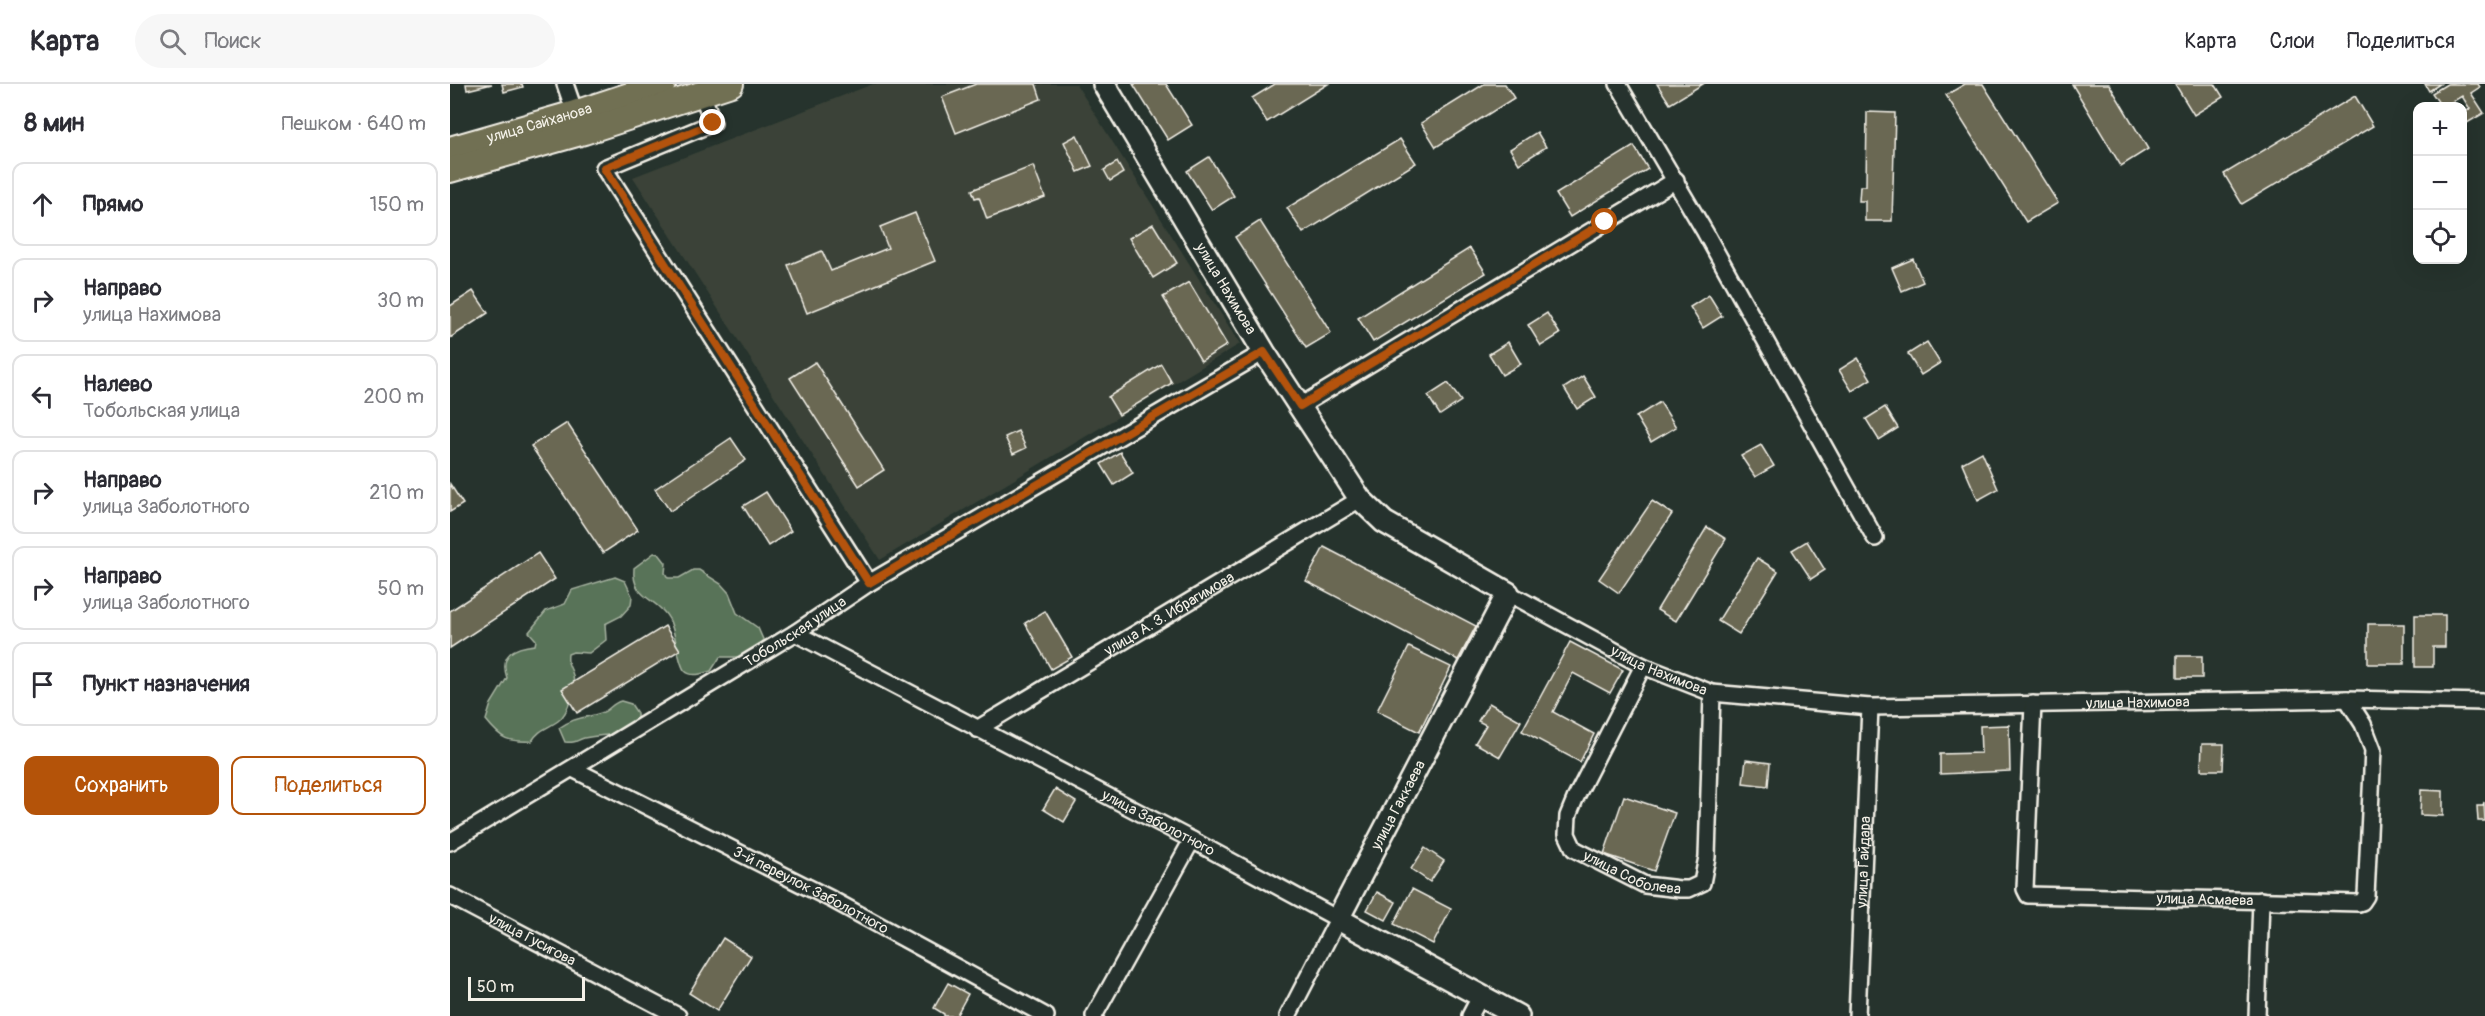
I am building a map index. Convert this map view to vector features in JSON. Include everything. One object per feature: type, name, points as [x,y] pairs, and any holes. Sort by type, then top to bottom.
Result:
[{"type":"main road","name":"улица Сайханова","points":[[450,170],[580,122],[663,84]]},
{"type":"main road","points":[[580,122],[702,94],[731,84]]},
{"type":"main road","name":"улица Сайханова","points":[[450,149],[580,122]]},
{"type":"street","points":[[565,84],[580,122]]},
{"type":"street","name":"улица Нахимова","points":[[1104,84],[1264,352],[1360,499],[1384,522],[1643,666],[1712,693],[1870,707],[2347,699],[2485,702]]},
{"type":"street","points":[[1618,84],[1676,180],[1875,538]]},
{"type":"street","points":[[702,94],[713,123],[604,168],[869,583]]},
{"type":"street","points":[[1300,406],[1676,180]]},
{"type":"street","name":"Тобольская улица","points":[[450,842],[795,633],[869,583],[1264,352]]},
{"type":"street","name":"улица А. З. Ибрагимова","points":[[977,729],[1360,499]]},
{"type":"street","name":"улица Гаккаева","points":[[1288,1016],[1508,593]]},
{"type":"street","name":"улица Заболотного","points":[[795,633],[1191,840],[1518,1016]]},
{"type":"street","name":"улица Соболева","points":[[1643,666],[1575,799],[1568,816],[1567,834],[1575,849],[1645,885],[1689,889],[1702,883],[1707,856],[1712,693]]},
{"type":"street","name":"улица Асмаева","points":[[2033,704],[2025,889],[2028,895],[2359,903],[2365,899],[2373,750],[2363,724],[2347,699]]},
{"type":"street","name":"улица Гайдара","points":[[1857,1016],[1870,707]]},
{"type":"street","name":"3-й переулок Заболотного","points":[[573,769],[831,899],[1047,1016]]},
{"type":"street","points":[[1094,1016],[1191,840]]},
{"type":"street","name":"улица Гусигова","points":[[450,896],[678,1016]]},
{"type":"street","points":[[2257,1016],[2261,900]]},
{"type":"street","points":[[1470,1016],[1481,995]]},
{"type":"shaded area","points":[[873,84],[1076,84],[1240,344],[880,560],[633,177]]},
{"type":"green space","points":[[654,553],[659,554],[666,563],[665,573],[668,578],[679,578],[693,570],[699,570],[721,584],[729,593],[737,613],[758,628],[765,644],[757,657],[720,657],[711,671],[694,675],[685,671],[669,619],[641,592],[634,578],[634,568]]},
{"type":"green space","points":[[615,577],[625,581],[632,596],[631,605],[621,616],[605,624],[606,640],[589,653],[568,654],[573,677],[573,691],[566,712],[532,741],[517,741],[501,736],[486,720],[491,704],[507,678],[505,663],[510,653],[535,645],[536,640],[529,632],[546,611],[565,604],[572,590]]},
{"type":"green space","points":[[621,701],[631,704],[637,713],[637,719],[620,735],[565,742],[559,728],[575,720],[604,712]]},
{"type":"building","points":[[466,84],[492,84],[467,90]]},
{"type":"building","points":[[502,84],[522,84],[523,87],[504,92]]},
{"type":"building","points":[[976,84],[1036,84],[1041,99],[956,133],[942,97]]},
{"type":"building","points":[[1133,84],[1166,84],[1192,125],[1168,140]]},
{"type":"building","points":[[1275,84],[1328,84],[1267,122],[1252,98]]},
{"type":"building","points":[[1484,84],[1505,84],[1514,98],[1436,147],[1421,123]]},
{"type":"building","points":[[1657,84],[1703,84],[1670,104]]},
{"type":"building","points":[[1965,84],[1983,84],[2058,203],[2026,222],[1946,95]]},
{"type":"building","points":[[2072,84],[2109,84],[2148,149],[2121,166]]},
{"type":"building","points":[[2175,84],[2215,84],[2223,97],[2194,115]]},
{"type":"building","points":[[2425,84],[2440,84],[2429,91]]},
{"type":"building","points":[[2447,84],[2478,84],[2480,87],[2471,93],[2484,113],[2467,123],[2467,111],[2470,109],[2462,96],[2452,102],[2438,102],[2432,93]]},
{"type":"building","points":[[2355,96],[2373,126],[2242,204],[2224,174]]},
{"type":"building","points":[[1867,112],[1895,113],[1892,221],[1865,221],[1865,201],[1859,201],[1860,186],[1866,186]]},
{"type":"building","points":[[1537,132],[1546,147],[1519,164],[1510,149]]},
{"type":"building","points":[[1077,135],[1092,166],[1078,172],[1064,142]]},
{"type":"building","points":[[1400,139],[1416,163],[1303,233],[1287,208]]},
{"type":"building","points":[[1634,146],[1648,169],[1570,217],[1556,194]]},
{"type":"building","points":[[1209,157],[1234,196],[1212,210],[1187,171]]},
{"type":"building","points":[[1117,162],[1123,173],[1110,181],[1104,170]]},
{"type":"building","points":[[1033,166],[1045,197],[987,219],[979,197],[975,198],[972,190]]},
{"type":"building","points":[[915,213],[935,261],[807,313],[788,265],[822,251],[831,271],[888,248],[880,227]]},
{"type":"building","points":[[1260,221],[1331,333],[1306,348],[1235,237]]},
{"type":"building","points":[[1153,224],[1177,263],[1153,278],[1129,238]]},
{"type":"building","points":[[1470,248],[1486,273],[1373,342],[1358,318]]},
{"type":"building","points":[[1913,259],[1923,282],[1902,291],[1892,268]]},
{"type":"building","points":[[1189,282],[1227,345],[1201,361],[1163,297]]},
{"type":"building","points":[[473,291],[488,313],[450,338],[450,306]]},
{"type":"building","points":[[1709,295],[1722,316],[1703,328],[1690,307]]},
{"type":"building","points":[[1547,313],[1560,334],[1541,346],[1528,325]]},
{"type":"building","points":[[1508,342],[1521,364],[1502,375],[1489,354]]},
{"type":"building","points":[[1927,342],[1940,363],[1921,375],[1908,354]]},
{"type":"building","points":[[1858,358],[1871,379],[1852,391],[1839,370]]},
{"type":"building","points":[[815,362],[884,470],[859,486],[790,378]]},
{"type":"building","points":[[1161,364],[1172,383],[1119,415],[1108,397]]},
{"type":"building","points":[[1583,376],[1596,397],[1577,409],[1564,388]]},
{"type":"building","points":[[1448,383],[1461,401],[1440,415],[1428,396]]},
{"type":"building","points":[[1660,402],[1676,427],[1651,442],[1636,417]]},
{"type":"building","points":[[1885,407],[1898,428],[1879,440],[1866,419]]},
{"type":"building","points":[[567,423],[638,530],[603,553],[531,446]]},
{"type":"building","points":[[1018,431],[1026,448],[1013,454],[1005,437]]},
{"type":"building","points":[[731,438],[746,460],[670,511],[655,489]]},
{"type":"building","points":[[1761,445],[1774,466],[1755,477],[1741,456]]},
{"type":"building","points":[[1120,452],[1133,473],[1114,485],[1101,464]]},
{"type":"building","points":[[1982,452],[1998,489],[1978,500],[1962,463]]},
{"type":"building","points":[[450,484],[463,504],[450,512]]},
{"type":"building","points":[[766,492],[791,531],[768,546],[743,506]]},
{"type":"building","points":[[1652,501],[1672,514],[1619,593],[1599,579]]},
{"type":"building","points":[[1707,527],[1726,539],[1676,621],[1657,610]]},
{"type":"building","points":[[1807,541],[1825,570],[1811,579],[1792,550]]},
{"type":"building","points":[[1324,547],[1476,626],[1458,660],[1306,581]]},
{"type":"building","points":[[538,553],[555,579],[450,648],[450,611]]},
{"type":"building","points":[[1757,558],[1778,571],[1739,634],[1718,621]]},
{"type":"building","points":[[1045,611],[1072,657],[1051,669],[1025,623]]},
{"type":"building","points":[[2415,615],[2445,615],[2445,647],[2433,647],[2433,667],[2415,667]]},
{"type":"building","points":[[2368,624],[2404,624],[2404,664],[2368,664]]},
{"type":"building","points":[[665,626],[680,650],[577,713],[562,689]]},
{"type":"building","points":[[1570,642],[1623,670],[1610,693],[1573,673],[1553,712],[1594,734],[1580,762],[1522,731]]},
{"type":"building","points":[[1409,647],[1451,667],[1419,732],[1377,711]]},
{"type":"building","points":[[2177,656],[2202,656],[2202,678],[2177,678]]},
{"type":"building","points":[[1489,703],[1521,721],[1500,757],[1475,743],[1486,725],[1478,721]]},
{"type":"building","points":[[2009,725],[2010,771],[1940,774],[1940,754],[1981,753],[1980,726]]},
{"type":"building","points":[[2202,744],[2224,744],[2223,770],[2201,770]]},
{"type":"building","points":[[1746,760],[1770,763],[1768,786],[1743,783]]},
{"type":"building","points":[[1055,789],[1076,802],[1064,822],[1043,809]]},
{"type":"building","points":[[2421,790],[2443,791],[2443,816],[2420,815]]},
{"type":"building","points":[[1624,796],[1675,813],[1654,871],[1604,854]]},
{"type":"building","points":[[2484,802],[2485,821],[2478,821],[2477,806],[2483,806]]},
{"type":"building","points":[[1425,848],[1444,861],[1430,882],[1411,869]]},
{"type":"building","points":[[1412,889],[1451,909],[1433,944],[1394,924]]},
{"type":"building","points":[[1377,892],[1396,902],[1386,920],[1367,910]]},
{"type":"building","points":[[723,938],[751,956],[717,1011],[689,993]]},
{"type":"building","points":[[948,983],[968,994],[956,1016],[944,1016],[934,1008]]},
{"type":"route","points":[[713,123],[604,168],[869,583],[1264,352],[1300,406],[1605,222]]}]
